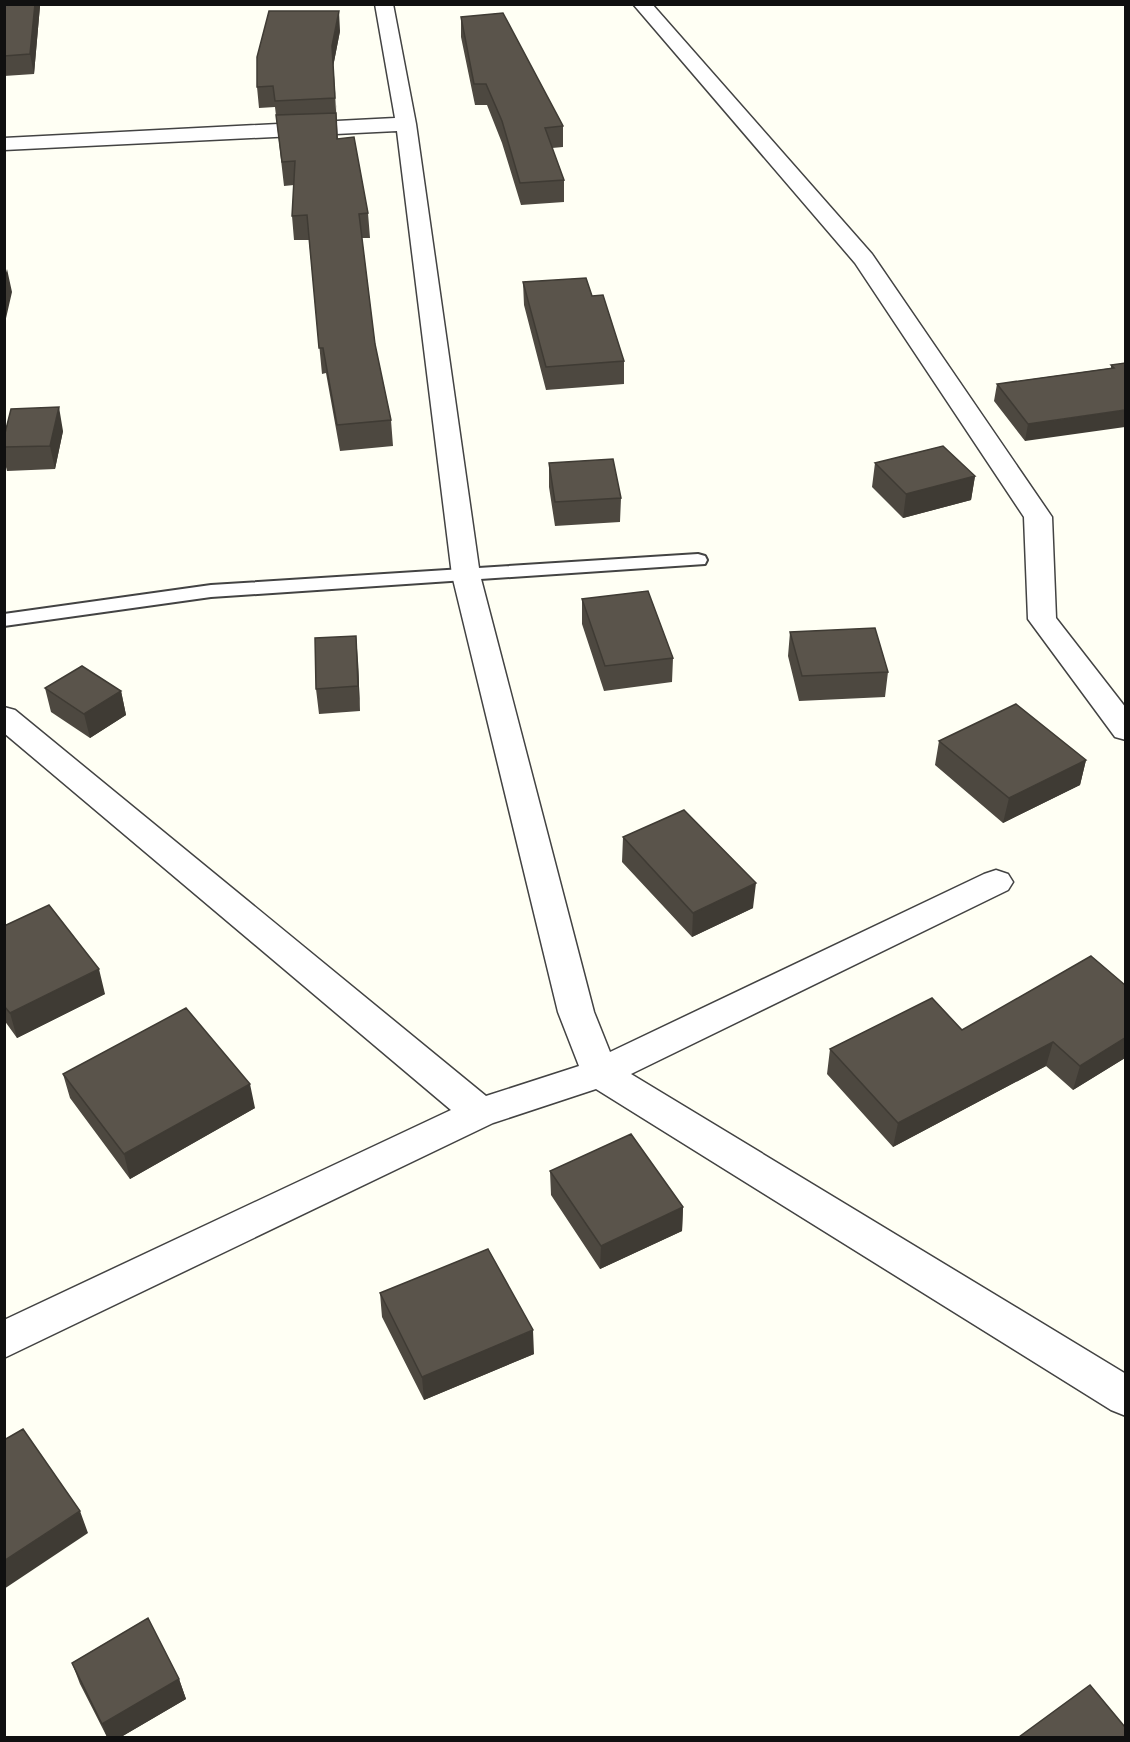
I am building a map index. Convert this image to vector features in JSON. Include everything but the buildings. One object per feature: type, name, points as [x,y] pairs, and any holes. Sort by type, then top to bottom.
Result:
[{"type":"street","points":[[384,4],[406,124],[466,575],[576,1012],[600,1073],[1125,1396]]},
{"type":"street","points":[[642,4],[864,259],[1038,517],[1042,619],[1125,730]]},
{"type":"street","points":[[4,144],[406,124]]},
{"type":"street","points":[[4,717],[480,1113]]},
{"type":"street","points":[[4,1340],[480,1113],[600,1073],[996,882]]},
{"type":"lane","points":[[4,620],[211,591],[698,560]]}]
